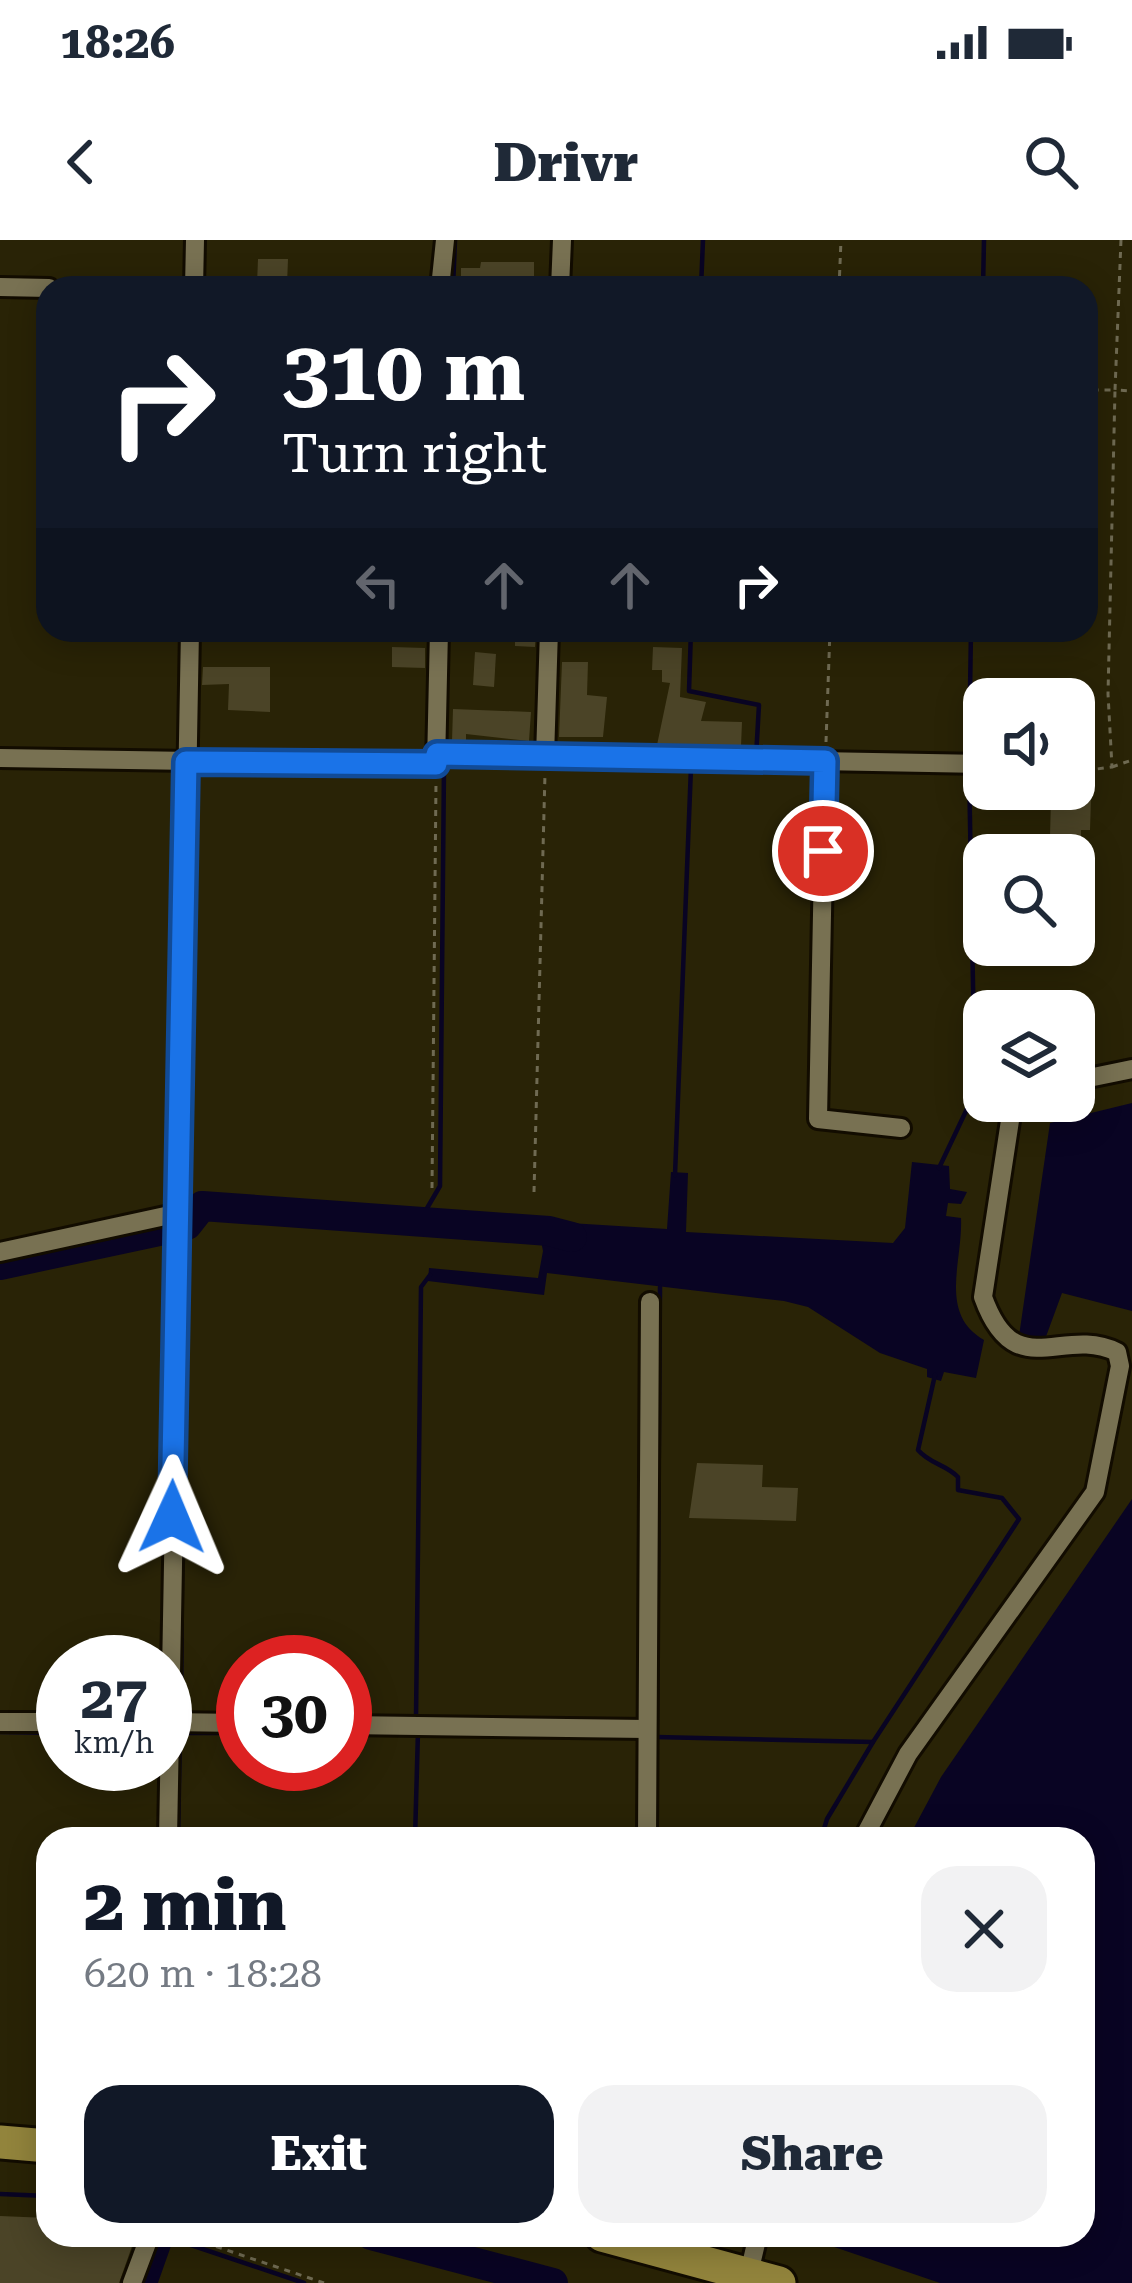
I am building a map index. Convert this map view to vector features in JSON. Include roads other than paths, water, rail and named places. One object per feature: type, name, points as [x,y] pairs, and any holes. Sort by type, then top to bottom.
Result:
[{"type":"highway","points":[[0,2142],[36,2145]]},
{"type":"highway","points":[[664,2247],[764,2278]]},
{"type":"street","points":[[194,276],[195,240]]},
{"type":"street","points":[[442,276],[446,240]]},
{"type":"street","points":[[560,276],[562,240]]},
{"type":"street","points":[[0,286],[36,287]]},
{"type":"street","points":[[170,1635],[190,642]]},
{"type":"street","points":[[439,642],[440,756]]},
{"type":"street","points":[[545,757],[549,642]]},
{"type":"street","points":[[0,758],[186,762],[440,756],[963,764]]},
{"type":"street","points":[[825,761],[818,1119],[901,1128]]},
{"type":"street","points":[[1095,1077],[1132,1069]]},
{"type":"street","points":[[869,1827],[908,1754],[1095,1492],[1120,1366],[1118,1352],[1079,1341],[1040,1352],[1018,1345],[987,1307],[983,1298],[1009,1122]]},
{"type":"street","points":[[0,1252],[178,1222]]},
{"type":"street","points":[[647,1827],[650,1302]]},
{"type":"street","points":[[0,1722],[36,1722]]},
{"type":"street","points":[[372,1725],[647,1730]]},
{"type":"street","points":[[168,1791],[168,1827]]},
{"type":"street","points":[[132,2283],[146,2247]]},
{"type":"street","points":[[760,2247],[764,2278]]},
{"type":"waterway","points":[[454,276],[455,240]]},
{"type":"waterway","points":[[702,276],[703,240]]},
{"type":"waterway","points":[[983,276],[984,240]]},
{"type":"waterway","points":[[691,642],[689,691],[759,705],[756,757]]},
{"type":"waterway","points":[[970,678],[971,642]]},
{"type":"waterway","points":[[419,1222],[440,1186],[444,766]]},
{"type":"waterway","points":[[675,1175],[691,767]]},
{"type":"waterway","points":[[939,1168],[975,1092],[970,810]]},
{"type":"waterway","points":[[0,1265],[187,1225],[202,1206],[549,1231],[572,1237]]},
{"type":"waterway","points":[[416,1719],[421,1287],[430,1275]]},
{"type":"waterway","points":[[656,1827],[660,1287]]},
{"type":"waterway","points":[[825,1827],[873,1742],[1019,1519],[1002,1498],[958,1490],[958,1477],[918,1450],[935,1375]]},
{"type":"waterway","points":[[182,1567],[182,1635]]},
{"type":"waterway","points":[[415,1827],[418,1731]]},
{"type":"waterway","points":[[0,1732],[36,1733]]},
{"type":"waterway","points":[[192,1733],[216,1733]]},
{"type":"waterway","points":[[656,1737],[873,1742]]},
{"type":"waterway","points":[[178,1827],[179,1791]]},
{"type":"waterway","points":[[0,2194],[36,2196]]},
{"type":"waterway","points":[[142,2283],[155,2247]]},
{"type":"waterway","points":[[197,2247],[304,2283]]},
{"type":"waterway","points":[[416,2247],[553,2283]]},
{"type":"waterway","points":[[535,2283],[536,2278]]}]
